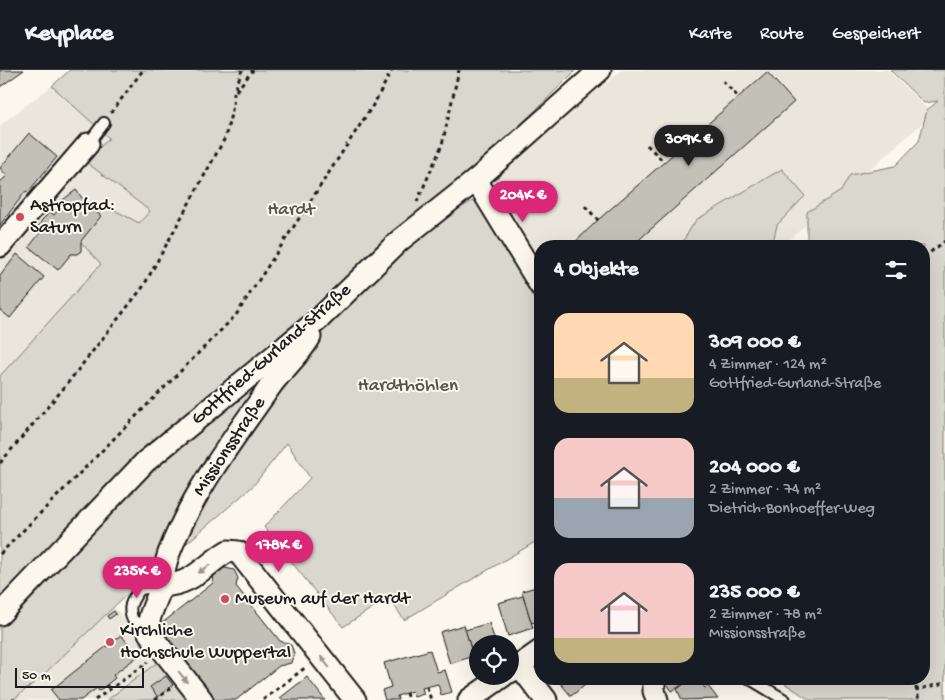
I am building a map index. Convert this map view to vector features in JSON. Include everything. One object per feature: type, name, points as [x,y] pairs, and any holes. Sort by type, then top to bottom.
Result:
[{"type":"street","name":"Gottfried-Gurland-Straße","points":[[0,614],[145,462],[319,319],[399,241],[476,180],[600,70]]},
{"type":"street","points":[[0,246],[88,144]]},
{"type":"street","points":[[476,180],[534,275]]},
{"type":"street","name":"Missionsstraße","points":[[202,700],[162,651],[149,633],[147,624],[161,586],[169,554],[192,503],[223,453],[276,379],[303,349],[319,319]]},
{"type":"street","points":[[161,586],[177,586],[189,580],[228,551],[238,552],[355,700]]},
{"type":"street","points":[[519,665],[534,655]]},
{"type":"street","points":[[519,678],[546,700]]},
{"type":"street","points":[[470,700],[491,685]]},
{"type":"street","points":[[654,685],[657,700]]},
{"type":"lane","points":[[88,144],[104,123]]},
{"type":"lane","points":[[760,685],[785,700]]},
{"type":"path","points":[[104,123],[143,70]]},
{"type":"path","points":[[0,463],[62,390],[143,287],[225,138],[233,106],[234,93],[242,70]]},
{"type":"path","points":[[234,93],[254,70]]},
{"type":"path","points":[[0,554],[236,315],[375,102],[392,70]]},
{"type":"path","points":[[415,206],[442,145],[459,70]]},
{"type":"path","points":[[723,82],[738,98]]},
{"type":"path","points":[[647,145],[664,162]]},
{"type":"path","points":[[585,206],[598,220]]},
{"type":"path","points":[[930,252],[945,241]]},
{"type":"path","points":[[96,700],[162,651]]},
{"type":"path","points":[[263,700],[309,664]]},
{"type":"path","points":[[915,690],[945,683]]},
{"type":"path","points":[[106,685],[110,689]]},
{"type":"path","points":[[915,685],[919,700]]},
{"type":"path","points":[[427,687],[431,700]]},
{"type":"path","points":[[406,693],[408,700]]},
{"type":"shaded area","points":[[622,70],[887,70],[933,114],[789,240],[534,240],[534,255],[489,179]]},
{"type":"shaded area","points":[[52,86],[109,138],[86,162],[150,211],[0,376],[0,125]]},
{"type":"shaded area","name":"Kirchliche Hochschule Wuppertal","points":[[114,607],[191,700],[13,700],[41,677]]},
{"type":"green space","name":"Hardt","points":[[70,70],[576,70],[463,182],[457,210],[476,199],[534,299],[534,543],[404,620],[389,597],[343,627],[264,527],[310,478],[287,443],[253,486],[121,600],[41,677],[13,700],[0,700],[0,376],[101,264],[77,238],[101,203],[139,223],[150,211],[86,162],[109,138],[52,86]]},
{"type":"green space","points":[[890,70],[945,70],[945,700],[810,700],[787,685],[930,685],[930,240],[807,240],[807,212],[841,191],[850,175],[895,166],[919,141],[927,110],[938,101],[924,103]]},
{"type":"green space","points":[[782,169],[805,196],[777,225],[773,240],[684,240],[696,220]]},
{"type":"green space","points":[[158,662],[188,700],[107,700]]},
{"type":"building","points":[[0,70],[24,70],[0,87]]},
{"type":"building","points":[[767,72],[794,102],[639,240],[577,240]]},
{"type":"building","points":[[29,133],[57,157],[28,192],[26,191],[0,225],[0,182],[7,176],[0,168]]},
{"type":"building","points":[[76,190],[86,203],[101,216],[81,241],[81,251],[77,254],[71,254],[58,270],[29,247],[40,233],[36,230],[42,220],[50,212],[54,215],[62,205],[60,202]]},
{"type":"building","points":[[17,254],[44,277],[10,318],[0,310],[0,276]]},
{"type":"building","points":[[221,567],[234,570],[238,578],[236,586],[280,641],[291,645],[294,653],[291,663],[279,666],[236,700],[213,700],[156,628],[213,583],[214,573]]},
{"type":"building","points":[[534,588],[534,622],[531,623],[522,591]]},
{"type":"building","points":[[523,596],[533,628],[508,635],[498,603]]},
{"type":"building","points":[[114,611],[116,614],[109,619],[107,616]]},
{"type":"building","points":[[489,623],[493,635],[469,635],[469,642],[465,630]]},
{"type":"building","points":[[464,625],[469,642],[469,657],[450,664],[440,632]]},
{"type":"building","points":[[121,635],[138,656],[113,675],[115,678],[99,691],[97,688],[81,700],[59,700],[51,690]]},
{"type":"building","points":[[430,650],[437,672],[445,670],[452,692],[441,695],[438,684],[422,688],[424,694],[414,697],[412,691],[397,696],[398,700],[385,700],[382,690],[391,687],[384,663]]},
{"type":"building","points":[[166,676],[173,685],[158,697],[150,687]]},
{"type":"building","points":[[307,677],[325,700],[282,700],[280,698]]},
{"type":"building","points":[[562,685],[585,685],[571,696]]},
{"type":"building","points":[[668,685],[682,685],[672,691]]},
{"type":"building","points":[[683,685],[703,685],[705,688],[708,686],[718,699],[682,700],[677,689]]},
{"type":"place","name":"Astropfad: Saturn","points":[[20,217]]},
{"type":"place","name":"Museum auf der Hardt","points":[[225,599]]},
{"type":"place","name":"Kirchliche Hochschule Wuppertal","points":[[110,642]]},
{"type":"park label","name":"Hardthöhlen","points":[[408,386]]}]
